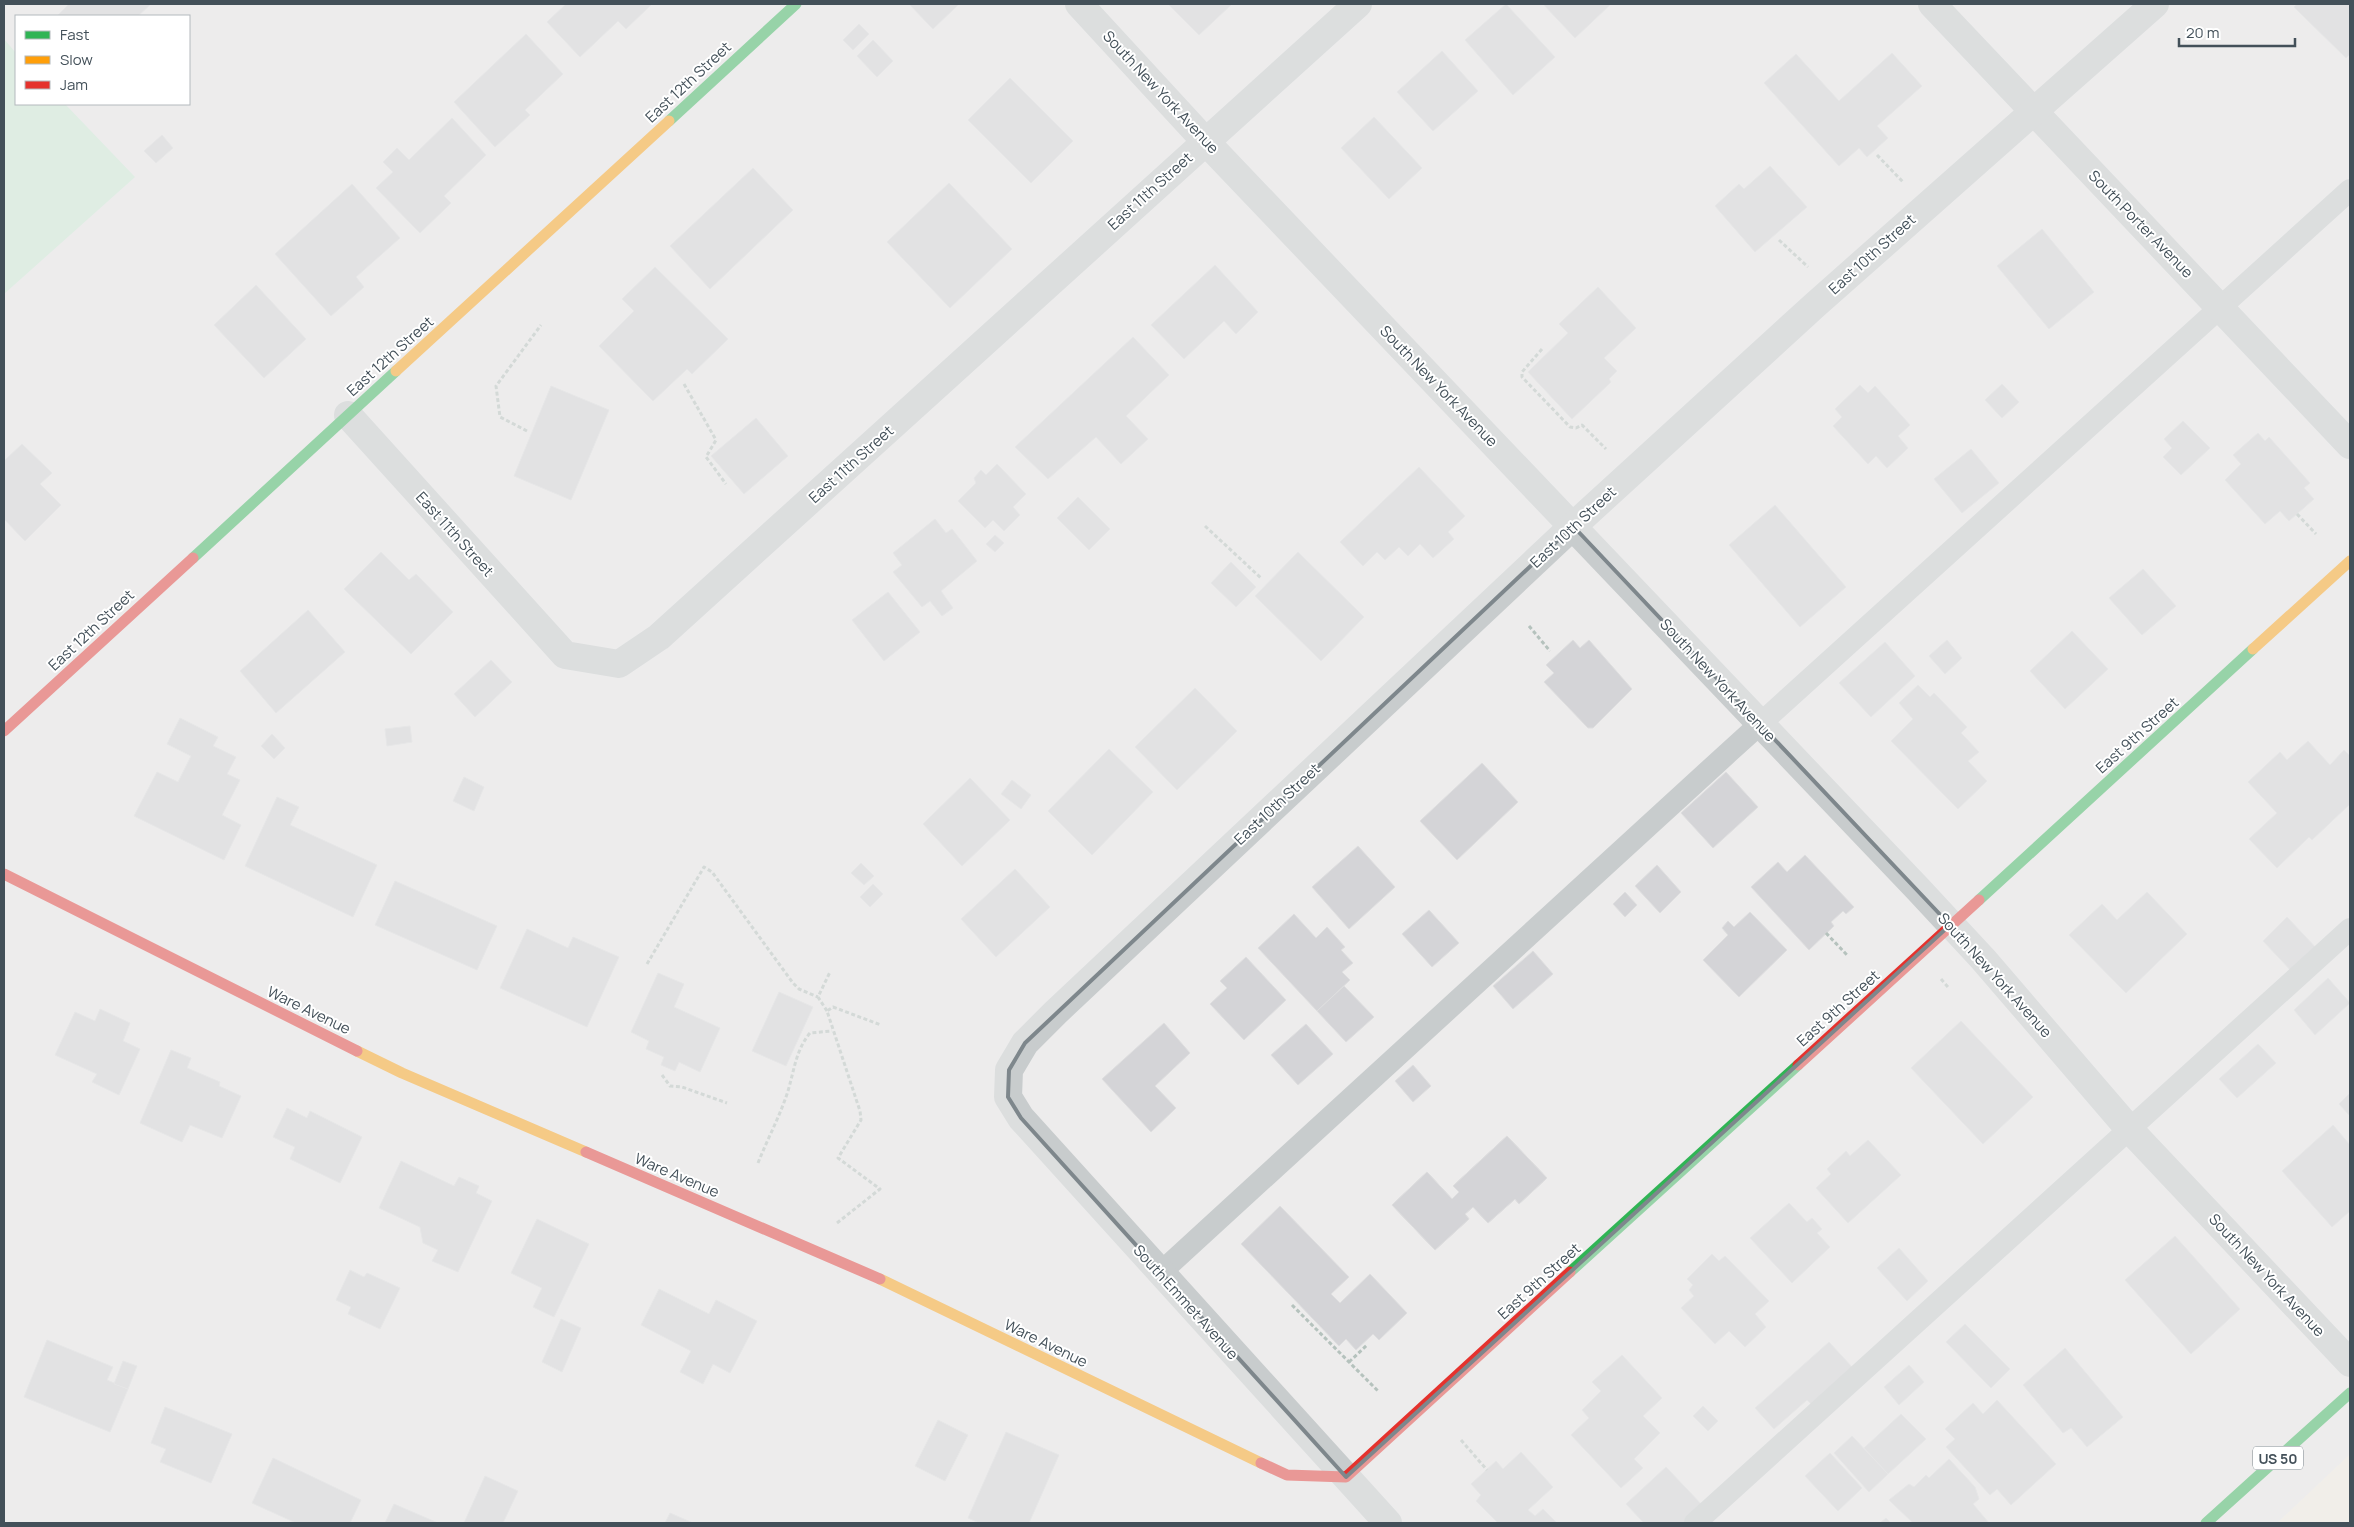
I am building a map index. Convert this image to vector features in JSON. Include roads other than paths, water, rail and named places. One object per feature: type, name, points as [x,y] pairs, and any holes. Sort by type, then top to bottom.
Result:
[{"type":"main road","name":"East 12th Street","points":[[4,731],[796,4]]},
{"type":"main road","name":"East 9th Street","points":[[1346,1477],[2350,561]]},
{"type":"main road","name":"Ware Avenue","points":[[4,874],[402,1073],[873,1276],[1287,1475],[1346,1477]]},
{"type":"main road","name":"US 50","points":[[2206,1523],[2350,1393]]},
{"type":"street","name":"South New York Avenue","points":[[1079,4],[1206,142],[1983,959],[2130,1130],[2350,1363]]},
{"type":"street","name":"East 11th Street","points":[[348,416],[565,655],[618,664],[659,637],[1358,4]]},
{"type":"street","name":"South Porter Avenue","points":[[1932,4],[2350,445]]},
{"type":"street","name":"East 10th Street","points":[[1009,1070],[1025,1043],[1055,1013],[1573,526],[1814,305],[2155,4]]},
{"type":"street","name":"South Emmet Avenue","points":[[1009,1070],[1008,1097],[1020,1118],[1388,1523]]},
{"type":"lane","points":[[1160,1273],[2350,190]]},
{"type":"lane","points":[[1696,1523],[2350,929]]}]
